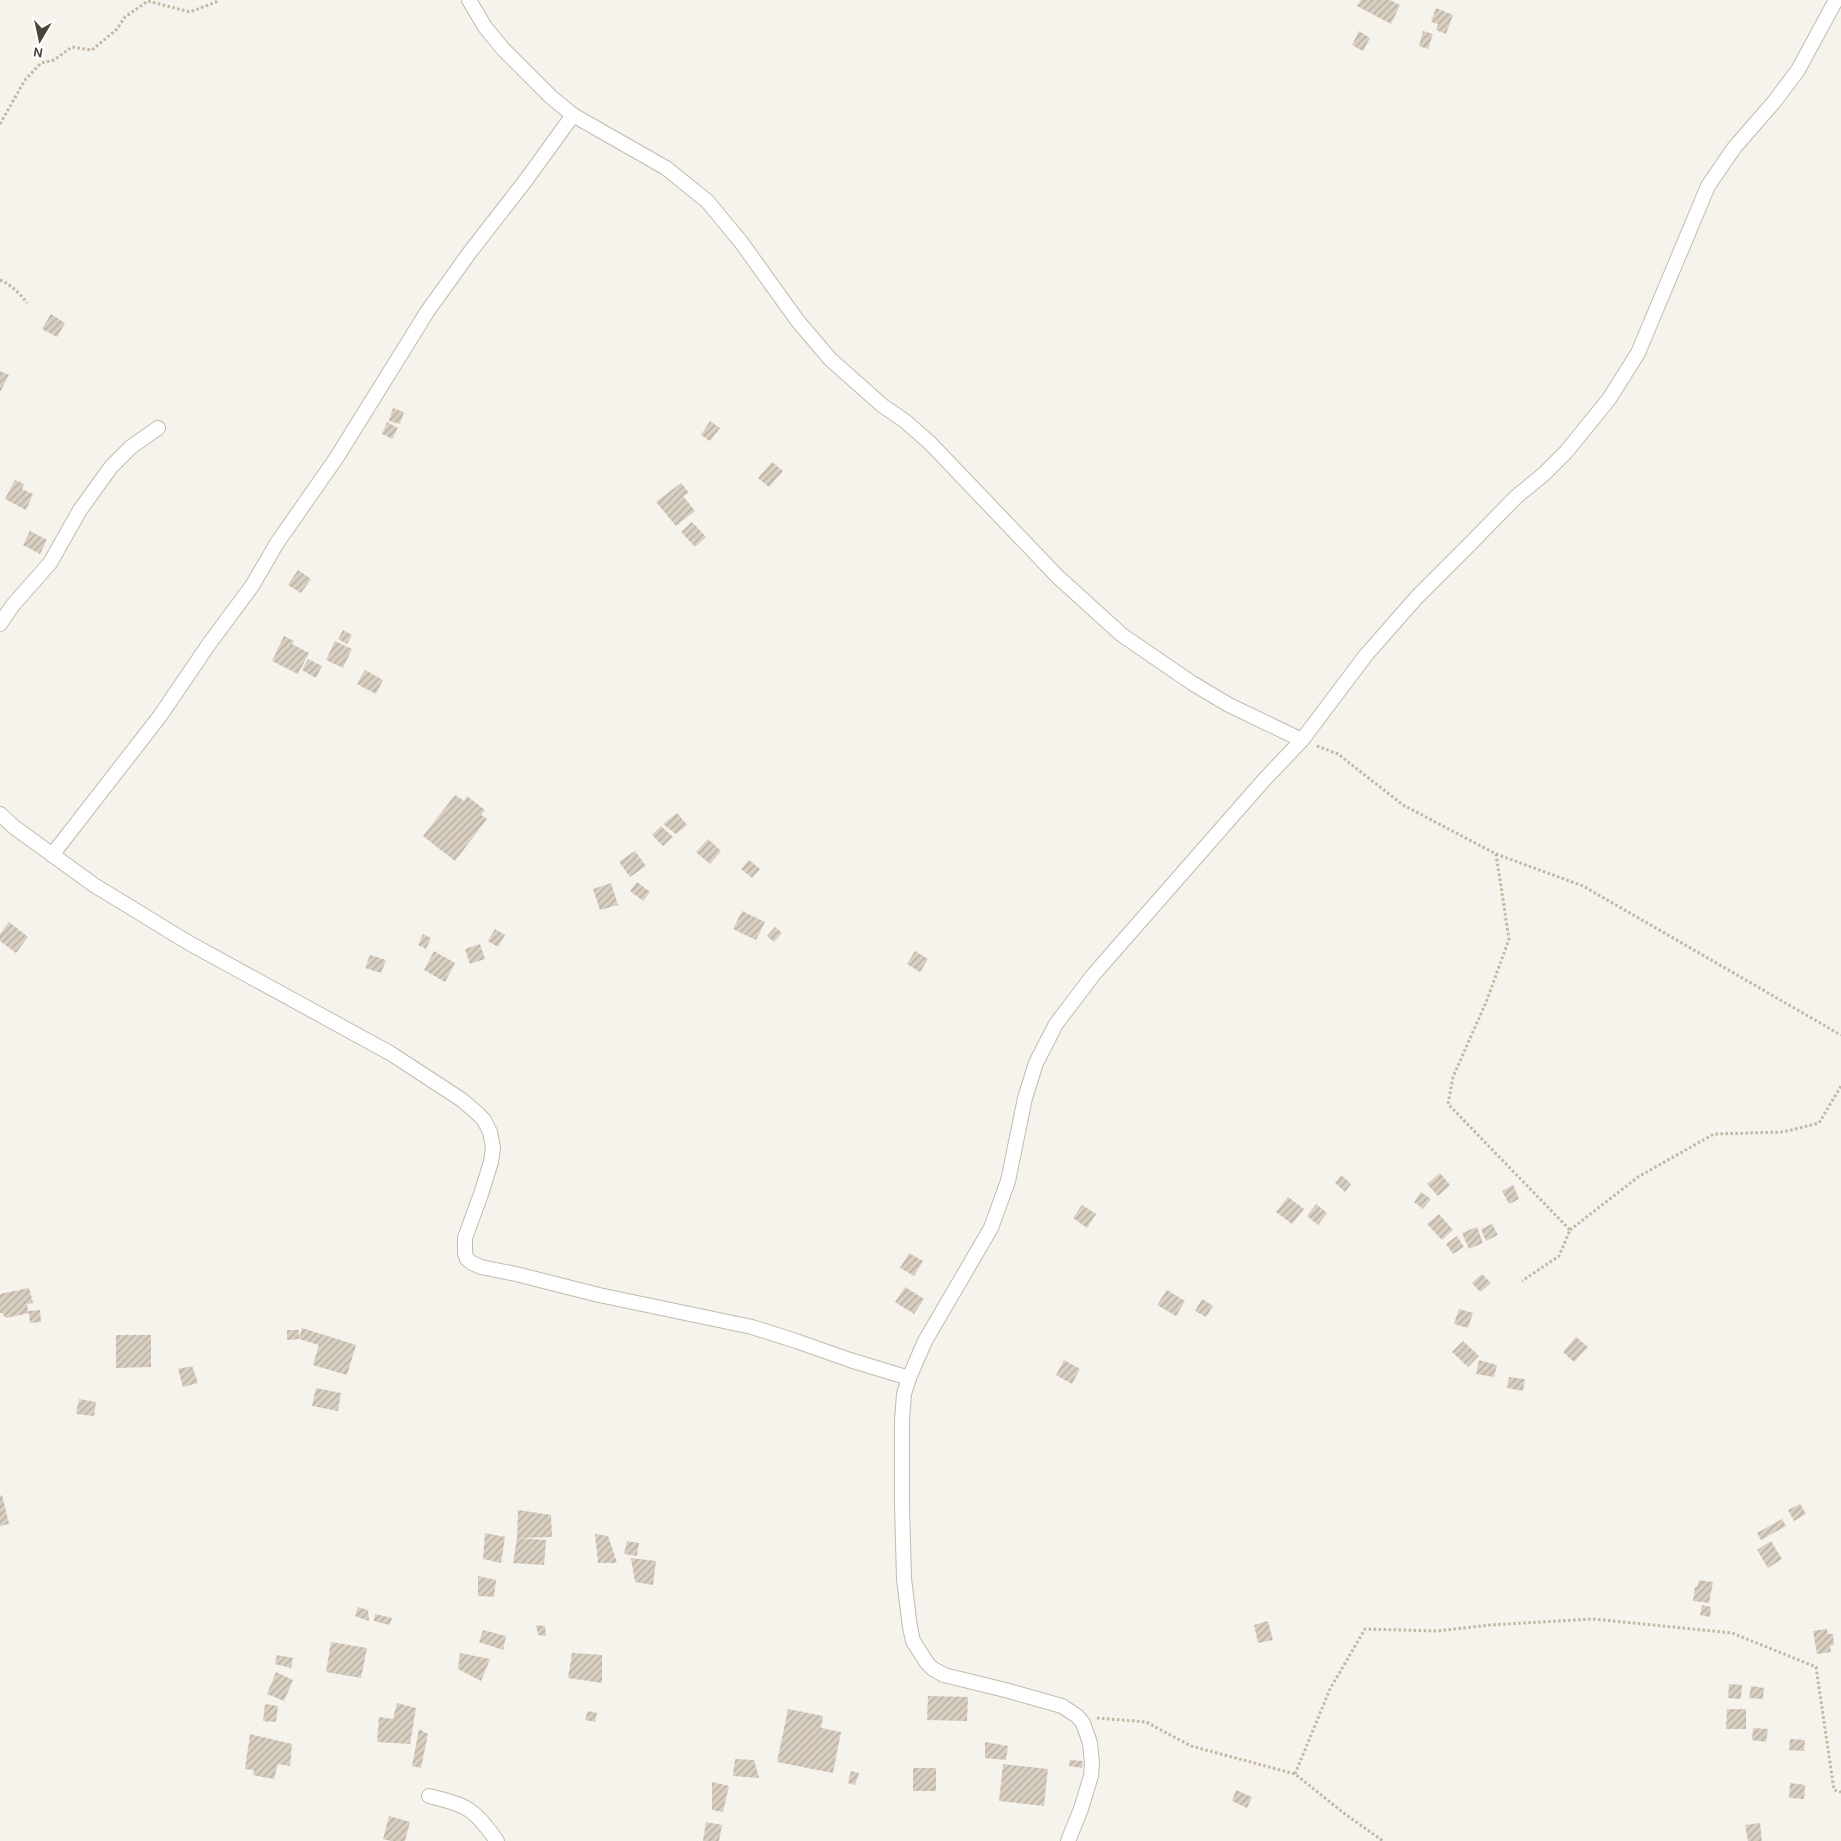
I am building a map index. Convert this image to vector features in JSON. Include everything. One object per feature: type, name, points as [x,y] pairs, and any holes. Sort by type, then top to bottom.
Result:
[{"type":"street","points":[[470,0],[485,27],[536,84],[573,114],[666,168],[707,201],[741,242],[797,320],[830,359],[883,406],[905,421],[930,443],[1058,577],[1122,635],[1192,683],[1229,705],[1302,740]]},
{"type":"street","points":[[1068,1841],[1084,1802],[1092,1770],[1090,1743],[1083,1723],[1068,1709],[1053,1703],[940,1673],[927,1663],[913,1641],[904,1579],[902,1420],[904,1394],[909,1378],[926,1341],[991,1228],[1008,1182],[1025,1098],[1036,1063],[1056,1024],[1094,974],[1264,780],[1302,740],[1366,655],[1418,597],[1516,497],[1544,474],[1566,452],[1609,399],[1638,353],[1708,186],[1734,148],[1774,102],[1798,70],[1836,0]]},
{"type":"street","points":[[52,855],[160,716],[208,644],[252,586],[277,543],[337,457],[427,312],[573,114]]},
{"type":"street","points":[[0,624],[13,605],[50,563],[80,510],[111,467],[131,447],[158,428]]},
{"type":"street","points":[[0,814],[14,827],[94,885],[173,933],[364,1038],[416,1069],[462,1100],[477,1113],[484,1120],[490,1132],[493,1147],[491,1162],[465,1238],[465,1253],[467,1259],[472,1263],[481,1267],[600,1295],[752,1327],[909,1378]]},
{"type":"street","points":[[429,1796],[464,1806],[474,1812],[497,1841]]},
{"type":"path","points":[[0,124],[25,80],[41,63],[54,60],[72,47],[92,50],[117,28],[125,17],[148,1],[190,12],[218,0]]},
{"type":"path","points":[[0,280],[7,283],[20,294],[27,303]]},
{"type":"path","points":[[1302,740],[1338,754],[1403,806],[1496,854],[1582,886],[1841,1035]]},
{"type":"path","points":[[1496,854],[1509,939],[1453,1078],[1448,1104],[1570,1230]]},
{"type":"path","points":[[1522,1281],[1559,1256],[1570,1230],[1638,1177],[1714,1134],[1783,1132],[1819,1123],[1841,1086]]},
{"type":"path","points":[[1295,1774],[1330,1689],[1364,1629],[1437,1631],[1490,1625],[1592,1619],[1732,1633],[1816,1667],[1834,1790],[1841,1792]]},
{"type":"path","points":[[1077,1716],[1146,1722],[1191,1746],[1295,1774],[1345,1814],[1383,1841]]},
{"type":"building","points":[[1361,0],[1390,0],[1400,5],[1391,24],[1357,6]]},
{"type":"building","points":[[1436,8],[1453,15],[1446,34],[1436,30],[1438,24],[1431,22]]},
{"type":"building","points":[[1359,31],[1370,38],[1363,51],[1352,45]]},
{"type":"building","points":[[1423,31],[1433,34],[1428,49],[1419,46]]},
{"type":"building","points":[[51,314],[65,323],[57,337],[42,329]]},
{"type":"building","points":[[0,371],[9,375],[0,392]]},
{"type":"building","points":[[393,408],[404,412],[400,424],[389,421]]},
{"type":"building","points":[[710,421],[720,428],[710,441],[701,435]]},
{"type":"building","points":[[387,422],[398,428],[392,439],[382,434]]},
{"type":"building","points":[[772,462],[783,471],[769,487],[758,478]]},
{"type":"building","points":[[15,480],[24,484],[22,489],[33,494],[26,510],[5,499]]},
{"type":"building","points":[[681,483],[689,493],[683,496],[695,511],[676,526],[656,502]]},
{"type":"building","points":[[692,522],[706,537],[695,547],[681,532]]},
{"type":"building","points":[[30,531],[47,540],[40,554],[23,545]]},
{"type":"building","points":[[298,570],[311,579],[301,593],[288,585]]},
{"type":"building","points":[[343,630],[352,635],[347,644],[338,639]]},
{"type":"building","points":[[284,636],[294,641],[292,644],[309,653],[298,674],[272,661]]},
{"type":"building","points":[[335,641],[352,649],[343,668],[326,660]]},
{"type":"building","points":[[308,659],[322,666],[316,678],[302,670]]},
{"type":"building","points":[[365,670],[383,680],[376,694],[357,684]]},
{"type":"building","points":[[455,795],[464,801],[467,796],[485,810],[481,815],[487,819],[455,861],[423,836]]},
{"type":"building","points":[[677,813],[687,825],[676,834],[663,824]]},
{"type":"building","points":[[661,826],[673,837],[663,846],[652,835]]},
{"type":"building","points":[[708,839],[721,851],[710,864],[696,852]]},
{"type":"building","points":[[635,851],[646,866],[630,877],[619,862]]},
{"type":"building","points":[[749,860],[760,869],[752,878],[741,869]]},
{"type":"building","points":[[637,882],[650,892],[643,901],[630,891]]},
{"type":"building","points":[[611,883],[618,905],[600,910],[593,889]]},
{"type":"building","points":[[742,911],[765,922],[756,940],[733,929]]},
{"type":"building","points":[[9,922],[28,937],[16,953],[0,941],[0,934]]},
{"type":"building","points":[[775,927],[782,933],[774,942],[767,936]]},
{"type":"building","points":[[495,929],[505,935],[498,947],[488,941]]},
{"type":"building","points":[[423,934],[431,938],[426,949],[418,945]]},
{"type":"building","points":[[480,944],[485,959],[470,964],[465,949]]},
{"type":"building","points":[[434,951],[455,963],[445,982],[424,970]]},
{"type":"building","points":[[915,951],[928,959],[920,972],[907,964]]},
{"type":"building","points":[[370,955],[386,960],[381,973],[365,968]]},
{"type":"building","points":[[1440,1173],[1450,1185],[1438,1196],[1427,1184]]},
{"type":"building","points":[[1341,1175],[1351,1184],[1345,1192],[1335,1183]]},
{"type":"building","points":[[1513,1185],[1519,1199],[1509,1204],[1502,1191]]},
{"type":"building","points":[[1421,1192],[1431,1199],[1423,1209],[1414,1202]]},
{"type":"building","points":[[1288,1197],[1304,1209],[1292,1224],[1276,1212]]},
{"type":"building","points":[[1316,1204],[1327,1213],[1318,1225],[1307,1216]]},
{"type":"building","points":[[1082,1205],[1096,1214],[1087,1228],[1073,1218]]},
{"type":"building","points":[[1439,1214],[1453,1230],[1442,1240],[1427,1224]]},
{"type":"building","points":[[1492,1224],[1498,1235],[1486,1241],[1481,1229]]},
{"type":"building","points":[[1477,1227],[1483,1243],[1469,1249],[1462,1233]]},
{"type":"building","points":[[1457,1236],[1464,1247],[1453,1254],[1446,1244]]},
{"type":"building","points":[[909,1253],[923,1261],[914,1276],[900,1268]]},
{"type":"building","points":[[1482,1274],[1491,1283],[1480,1292],[1472,1283]]},
{"type":"building","points":[[905,1287],[924,1299],[914,1314],[895,1302]]},
{"type":"building","points":[[29,1288],[33,1303],[27,1304],[28,1311],[40,1310],[41,1322],[30,1323],[29,1313],[6,1318],[0,1313],[0,1294]]},
{"type":"building","points":[[1167,1290],[1185,1301],[1176,1316],[1157,1305]]},
{"type":"building","points":[[1202,1299],[1213,1306],[1206,1317],[1195,1311]]},
{"type":"building","points":[[1459,1309],[1473,1313],[1468,1328],[1454,1324]]},
{"type":"building","points":[[302,1328],[356,1345],[347,1375],[313,1365],[319,1345],[299,1339]]},
{"type":"building","points":[[287,1330],[299,1330],[299,1339],[287,1340]]},
{"type":"building","points":[[116,1335],[151,1335],[151,1367],[116,1368]]},
{"type":"building","points":[[1576,1337],[1588,1347],[1574,1362],[1563,1352]]},
{"type":"building","points":[[1463,1341],[1479,1356],[1468,1367],[1452,1352]]},
{"type":"building","points":[[1064,1360],[1080,1369],[1072,1384],[1056,1375]]},
{"type":"building","points":[[1479,1360],[1497,1365],[1494,1377],[1476,1374]]},
{"type":"building","points":[[192,1366],[198,1383],[183,1387],[178,1369]]},
{"type":"building","points":[[1509,1377],[1525,1379],[1523,1391],[1507,1388]]},
{"type":"building","points":[[316,1388],[341,1393],[338,1411],[312,1406]]},
{"type":"building","points":[[79,1399],[96,1402],[94,1416],[76,1414]]},
{"type":"building","points":[[2,1495],[9,1524],[0,1526],[0,1496]]},
{"type":"building","points":[[1800,1504],[1806,1514],[1794,1521],[1788,1510]]},
{"type":"building","points":[[518,1510],[551,1515],[552,1537],[517,1538]]},
{"type":"building","points":[[1782,1519],[1786,1526],[1761,1540],[1757,1533]]},
{"type":"building","points":[[485,1533],[505,1537],[501,1563],[483,1559]]},
{"type":"building","points":[[595,1534],[608,1536],[617,1563],[598,1563]]},
{"type":"building","points":[[517,1538],[546,1540],[544,1565],[513,1563]]},
{"type":"building","points":[[627,1541],[639,1543],[637,1556],[624,1554]]},
{"type":"building","points":[[1771,1541],[1782,1559],[1768,1568],[1757,1550]]},
{"type":"building","points":[[631,1558],[656,1561],[653,1585],[635,1582]]},
{"type":"building","points":[[478,1576],[496,1580],[494,1597],[478,1596]]},
{"type":"building","points":[[1699,1580],[1713,1582],[1709,1603],[1693,1601],[1695,1587],[1697,1587]]},
{"type":"building","points":[[1702,1605],[1711,1607],[1710,1617],[1700,1615]]},
{"type":"building","points":[[358,1607],[368,1610],[369,1621],[355,1616]]},
{"type":"building","points":[[375,1614],[392,1618],[390,1625],[374,1621]]},
{"type":"building","points":[[1268,1621],[1273,1640],[1258,1643],[1254,1625]]},
{"type":"building","points":[[536,1625],[545,1626],[546,1636],[538,1635]]},
{"type":"building","points":[[1827,1629],[1828,1634],[1833,1634],[1834,1645],[1830,1646],[1831,1652],[1817,1654],[1813,1631]]},
{"type":"building","points":[[483,1630],[506,1636],[503,1650],[479,1642]]},
{"type":"building","points":[[331,1642],[367,1648],[361,1678],[326,1672]]},
{"type":"building","points":[[460,1653],[490,1659],[481,1681],[458,1669]]},
{"type":"building","points":[[572,1653],[602,1655],[602,1683],[568,1678]]},
{"type":"building","points":[[277,1655],[293,1658],[291,1668],[275,1664]]},
{"type":"building","points":[[276,1672],[293,1680],[284,1701],[267,1694]]},
{"type":"building","points":[[1729,1684],[1742,1685],[1741,1699],[1728,1698]]},
{"type":"building","points":[[1751,1686],[1764,1688],[1763,1699],[1749,1698]]},
{"type":"building","points":[[928,1696],[968,1697],[967,1721],[927,1720]]},
{"type":"building","points":[[397,1703],[416,1708],[410,1744],[377,1742],[379,1717],[393,1719]]},
{"type":"building","points":[[265,1704],[278,1706],[276,1722],[263,1721]]},
{"type":"building","points":[[788,1709],[823,1716],[821,1728],[841,1732],[833,1773],[777,1762]]},
{"type":"building","points":[[1727,1709],[1746,1709],[1746,1729],[1726,1729]]},
{"type":"building","points":[[588,1711],[597,1713],[595,1722],[585,1720]]},
{"type":"building","points":[[1753,1728],[1768,1729],[1766,1742],[1752,1740]]},
{"type":"building","points":[[419,1729],[428,1734],[421,1768],[412,1766]]},
{"type":"building","points":[[250,1734],[292,1744],[290,1766],[278,1764],[274,1779],[253,1775],[254,1770],[245,1769]]},
{"type":"building","points":[[1790,1739],[1805,1740],[1804,1751],[1789,1750]]},
{"type":"building","points":[[985,1742],[1008,1746],[1006,1760],[985,1758]]},
{"type":"building","points":[[735,1759],[754,1760],[759,1778],[733,1776]]},
{"type":"building","points":[[1070,1760],[1083,1761],[1082,1768],[1069,1766]]},
{"type":"building","points":[[1003,1764],[1048,1769],[1044,1806],[999,1801]]},
{"type":"building","points":[[913,1768],[936,1768],[936,1791],[913,1791]]},
{"type":"building","points":[[851,1771],[859,1773],[855,1785],[848,1783]]},
{"type":"building","points":[[712,1782],[729,1786],[723,1812],[712,1810]]},
{"type":"building","points":[[1790,1783],[1805,1785],[1804,1799],[1789,1798]]},
{"type":"building","points":[[1236,1790],[1252,1797],[1247,1808],[1232,1801]]},
{"type":"building","points":[[389,1816],[410,1822],[405,1841],[383,1839]]},
{"type":"building","points":[[706,1822],[722,1825],[719,1841],[703,1841]]},
{"type":"building","points":[[1760,1823],[1762,1841],[1748,1841],[1745,1825]]}]
